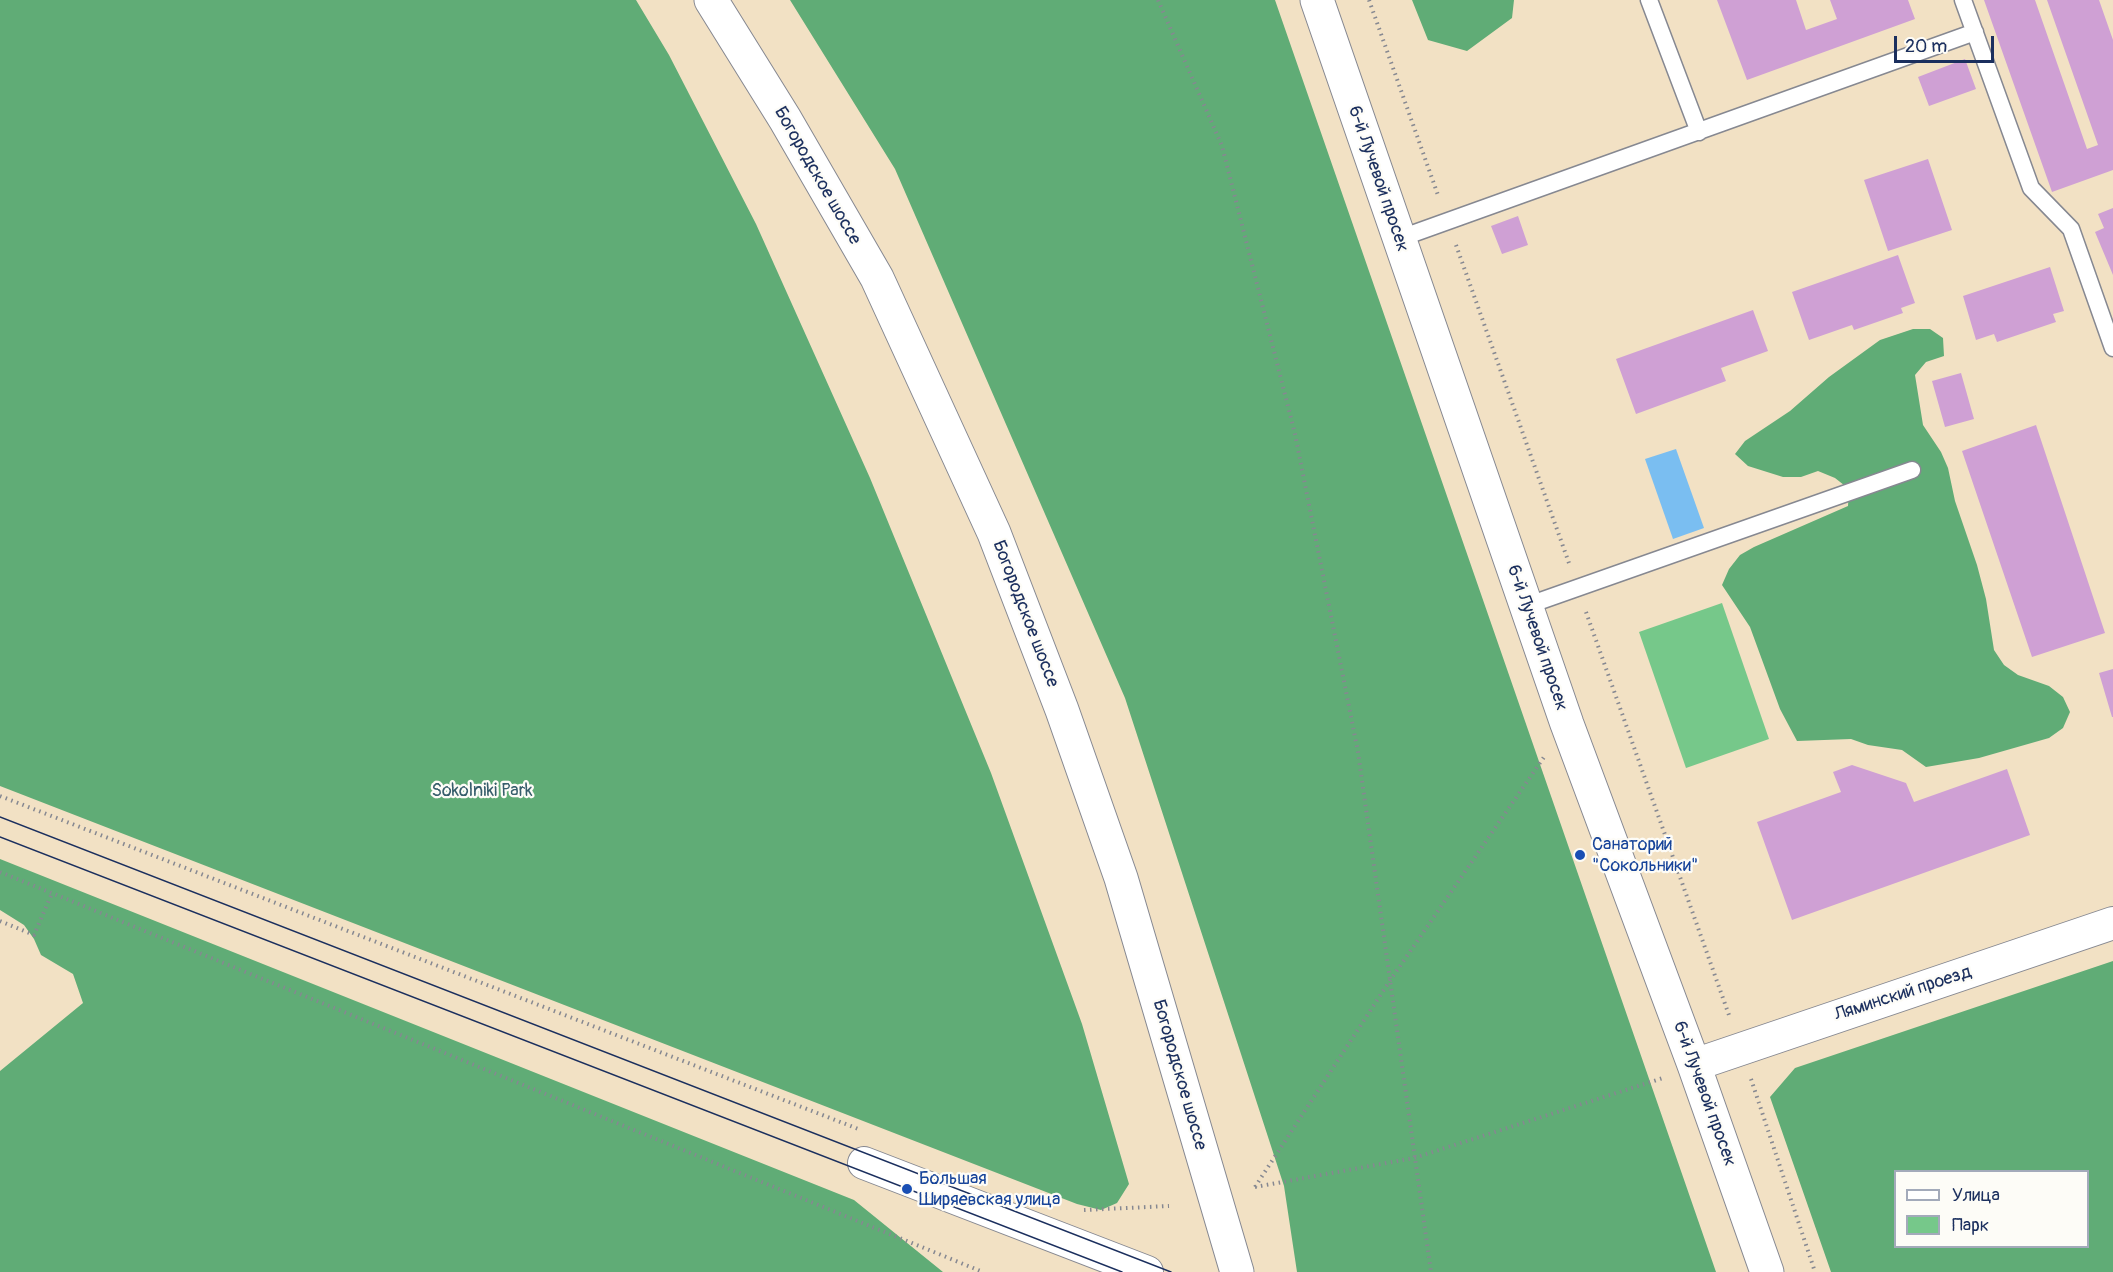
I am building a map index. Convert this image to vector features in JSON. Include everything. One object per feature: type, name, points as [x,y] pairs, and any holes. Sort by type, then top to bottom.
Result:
[{"type":"main road","name":"Богородское шоссе","points":[[711,0],[785,119],[877,278],[994,533],[1062,710],[1121,878],[1237,1272]]},
{"type":"main road","name":"6-й Лучевой просек","points":[[1317,0],[1567,724],[1694,1065],[1767,1272]]},
{"type":"street","name":"Ляминский проезд","points":[[1694,1065],[2113,923]]},
{"type":"street","points":[[867,1148],[1147,1272]]},
{"type":"lane","points":[[1649,0],[1699,132]]},
{"type":"lane","points":[[1963,0],[2031,188],[2071,229],[2113,348]]},
{"type":"lane","points":[[1398,239],[1975,32]]},
{"type":"lane","points":[[1526,606],[1912,470]]},
{"type":"path","points":[[1158,0],[1222,146],[1295,434],[1358,752],[1431,1272]]},
{"type":"path","points":[[1369,0],[1741,1048],[1815,1272]]},
{"type":"path","points":[[1567,724],[1389,982],[1255,1187],[1414,1158],[1661,1078],[1694,1065]]},
{"type":"path","points":[[0,796],[867,1148]]},
{"type":"path","points":[[0,872],[983,1272]]},
{"type":"path","points":[[0,921],[34,935],[52,893]]},
{"type":"path","points":[[1081,1210],[1169,1206]]},
{"type":"green space","name":"Sokolniki Park","points":[[0,0],[636,0],[669,55],[756,224],[870,478],[991,773],[1082,1024],[1129,1184],[1117,1203],[1101,1210],[1077,1204],[0,786]]},
{"type":"green space","points":[[790,0],[1275,0],[1716,1272],[1297,1272],[1284,1186],[1125,698],[895,169]]},
{"type":"green space","points":[[1412,0],[1514,0],[1512,18],[1467,51],[1428,40]]},
{"type":"green space","points":[[1913,329],[1930,329],[1943,338],[1944,356],[1926,362],[1915,375],[1923,425],[1941,452],[1948,468],[1955,501],[1986,599],[1994,650],[2004,665],[2018,675],[2049,686],[2063,697],[2070,712],[2063,728],[2049,738],[1979,758],[1926,767],[1902,750],[1868,745],[1851,739],[1797,741],[1780,709],[1750,627],[1722,585],[1729,569],[1740,555],[1848,506],[1849,489],[1835,478],[1818,471],[1801,477],[1783,477],[1748,466],[1735,454],[1745,441],[1790,411],[1829,377],[1880,340]]},
{"type":"green space","points":[[1722,603],[1769,739],[1686,768],[1639,632]]},
{"type":"green space","points":[[0,859],[854,1200],[943,1272],[0,1272],[0,1071],[83,1003],[73,974],[41,955],[24,925],[0,910]]},
{"type":"green space","points":[[2113,961],[2113,1272],[1831,1272],[1770,1097],[1795,1068]]},
{"type":"water","points":[[1676,449],[1704,528],[1673,539],[1645,459]]},
{"type":"building","points":[[1717,0],[1796,0],[1806,30],[1837,19],[1830,0],[1908,0],[1915,19],[1747,80]]},
{"type":"building","points":[[1984,0],[2035,0],[2087,149],[2098,145],[2047,0],[2099,0],[2113,40],[2113,170],[2052,192]]},
{"type":"building","points":[[1965,59],[1976,89],[1929,106],[1918,77]]},
{"type":"building","points":[[1928,159],[1952,230],[1888,251],[1864,180]]},
{"type":"building","points":[[2113,208],[2113,275],[2095,232],[2104,228],[2098,214]]},
{"type":"building","points":[[1518,216],[1528,245],[1502,254],[1491,226]]},
{"type":"building","points":[[1898,255],[1915,303],[1901,308],[1903,313],[1854,330],[1852,325],[1809,340],[1792,292]]},
{"type":"building","points":[[2050,267],[2064,311],[2053,314],[2056,322],[1997,342],[1994,334],[1976,340],[1963,296]]},
{"type":"building","points":[[1753,310],[1768,351],[1721,368],[1726,381],[1636,414],[1616,359]]},
{"type":"building","points":[[1961,373],[1974,419],[1945,427],[1932,381]]},
{"type":"building","points":[[2036,425],[2105,633],[2032,657],[1962,451]]},
{"type":"building","points":[[2113,669],[2113,717],[2112,717],[2099,673]]},
{"type":"building","points":[[1852,765],[1906,783],[1914,802],[2007,769],[2030,835],[1792,920],[1757,822],[1841,792],[1833,772]]},
{"type":"tram line","points":[[0,817],[1171,1272]]},
{"type":"tram line","points":[[0,837],[1122,1272]]},
{"type":"place","name":"Санаторий \"Сокольники\"","points":[[1580,855]]},
{"type":"place","name":"Большая Ширяевская улица","points":[[907,1189]]}]
